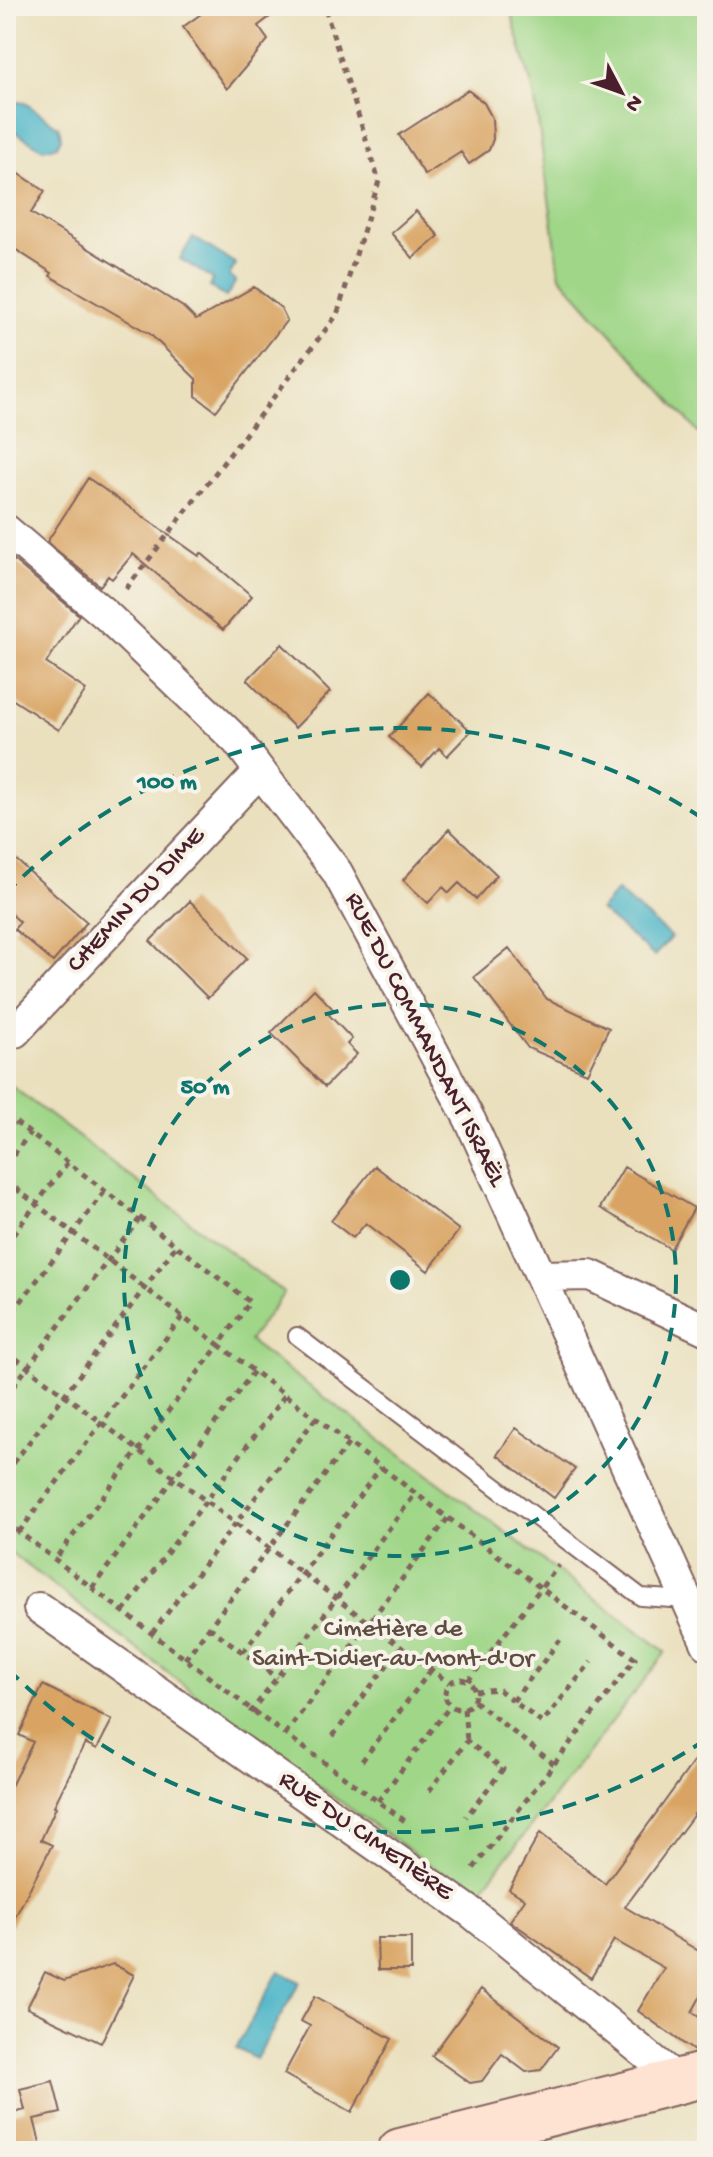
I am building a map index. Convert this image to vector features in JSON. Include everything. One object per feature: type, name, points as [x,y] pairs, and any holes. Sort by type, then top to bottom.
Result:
[{"type":"main road","points":[[400,2151],[693,2078]]},
{"type":"street","name":"RUE DU COMMANDANT ISRAËL","points":[[6,530],[106,615],[237,741],[337,872],[470,1120],[707,1644]]},
{"type":"street","name":"CHEMIN DU DIME","points":[[15,1032],[260,771]]},
{"type":"street","points":[[541,1276],[590,1275],[707,1330]]},
{"type":"street","name":"RUE DU CIMETIÈRE","points":[[39,1608],[472,1913],[693,2078]]},
{"type":"lane","points":[[297,1336],[641,1597],[687,1600]]},
{"type":"path","points":[[106,615],[337,315],[379,181],[324,6]]},
{"type":"path","points":[[6,1115],[250,1302],[55,1559]]},
{"type":"path","points":[[6,1165],[30,1133]]},
{"type":"path","points":[[6,1244],[68,1162]]},
{"type":"path","points":[[6,1181],[635,1659],[473,1869],[461,1861]]},
{"type":"path","points":[[6,1321],[105,1191]]},
{"type":"path","points":[[6,1396],[140,1218]]},
{"type":"path","points":[[6,1473],[176,1246]]},
{"type":"path","points":[[19,1532],[182,1317]]},
{"type":"path","points":[[6,1351],[449,1683]]},
{"type":"path","points":[[92,1588],[254,1371]]},
{"type":"path","points":[[123,1612],[285,1395]]},
{"type":"path","points":[[152,1633],[316,1417]]},
{"type":"path","points":[[185,1659],[349,1443]]},
{"type":"path","points":[[243,1652],[381,1467]]},
{"type":"path","points":[[252,1710],[416,1493]]},
{"type":"path","points":[[285,1735],[448,1518]]},
{"type":"path","points":[[6,1522],[285,1735],[414,1827]]},
{"type":"path","points":[[468,1681],[541,1588]]},
{"type":"path","points":[[209,1627],[277,1678]]},
{"type":"path","points":[[513,1701],[560,1640]]},
{"type":"path","points":[[333,1736],[401,1647]]},
{"type":"path","points":[[475,1691],[498,1689],[542,1723],[591,1662]]},
{"type":"path","points":[[362,1761],[431,1670]]},
{"type":"path","points":[[450,1706],[445,1692],[449,1683],[459,1679],[468,1681],[475,1691],[474,1701],[464,1709]]},
{"type":"path","points":[[474,1701],[554,1764]]},
{"type":"path","points":[[378,1801],[450,1706]]},
{"type":"path","points":[[450,1706],[464,1709]]},
{"type":"path","points":[[429,1791],[467,1741],[464,1709]]},
{"type":"path","points":[[466,1817],[503,1769],[467,1741]]},
{"type":"green space","points":[[509,6],[707,6],[707,442],[560,276],[534,93]]},
{"type":"green space","name":"Cimetière de Saint-Didier-au-Mont-d'Or","points":[[6,1082],[284,1293],[249,1341],[666,1652],[476,1897],[298,1772],[6,1549]]},
{"type":"water","points":[[17,102],[25,103],[59,127],[61,138],[57,146],[43,149],[14,131],[7,135],[6,112]]},
{"type":"water","points":[[193,237],[236,264],[229,276],[236,281],[226,297],[210,287],[213,279],[180,259]]},
{"type":"water","points":[[617,891],[671,937],[654,956],[600,910]]},
{"type":"water","points":[[279,1971],[300,1982],[256,2059],[236,2048]]},
{"type":"building","points":[[212,6],[284,6],[258,26],[268,40],[227,89],[183,27]]},
{"type":"building","points":[[468,90],[484,103],[492,118],[493,139],[489,150],[469,164],[461,152],[425,175],[399,135]]},
{"type":"building","points":[[6,165],[45,191],[31,213],[183,307],[196,320],[254,287],[281,308],[287,320],[216,411],[196,396],[196,379],[150,334],[50,276],[52,273],[10,246],[6,253]]},
{"type":"building","points":[[416,211],[439,236],[413,258],[391,233]]},
{"type":"building","points":[[88,478],[199,556],[201,553],[252,596],[223,630],[133,554],[112,579],[108,576],[100,586],[47,542]]},
{"type":"building","points":[[6,554],[79,615],[46,663],[86,690],[59,730],[6,695]]},
{"type":"building","points":[[282,644],[330,692],[295,728],[247,680]]},
{"type":"building","points":[[429,693],[471,731],[447,756],[439,748],[422,767],[389,737]]},
{"type":"building","points":[[449,829],[497,875],[476,899],[459,883],[449,893],[443,887],[428,903],[403,880]]},
{"type":"building","points":[[6,851],[87,922],[53,962],[14,929],[20,922],[6,909]]},
{"type":"building","points":[[190,901],[247,958],[208,998],[150,941]]},
{"type":"building","points":[[509,948],[547,999],[609,1028],[587,1073],[528,1048],[474,977]]},
{"type":"building","points":[[314,989],[333,1009],[329,1015],[352,1039],[347,1044],[357,1054],[325,1087],[271,1033]]},
{"type":"building","points":[[375,1166],[459,1230],[428,1271],[366,1223],[353,1238],[331,1221]]},
{"type":"building","points":[[624,1167],[694,1208],[671,1249],[600,1208]]},
{"type":"building","points":[[516,1428],[575,1469],[554,1498],[497,1455]]},
{"type":"building","points":[[43,1685],[112,1720],[97,1749],[85,1743],[41,1840],[52,1845],[6,1935],[6,1796],[33,1742],[19,1735]]},
{"type":"building","points":[[707,1743],[707,1797],[625,1907],[707,1956],[707,1985],[692,2012],[707,2023],[707,2050],[694,2051],[638,2011],[664,1968],[614,1940],[591,1978],[510,1921],[525,1899],[509,1889],[540,1833],[605,1884]]},
{"type":"building","points":[[377,1938],[411,1938],[411,1970],[378,1970]]},
{"type":"building","points":[[113,1964],[134,1975],[101,2043],[27,2008],[45,1972],[64,1981]]},
{"type":"building","points":[[481,1989],[558,2047],[541,2070],[526,2072],[502,2054],[482,2081],[470,2083],[432,2056]]},
{"type":"building","points":[[315,1996],[392,2039],[352,2112],[284,2074],[310,2026],[301,2021]]},
{"type":"building","points":[[53,2081],[61,2113],[34,2119],[42,2151],[6,2151],[6,2115],[25,2110],[20,2089]]}]
